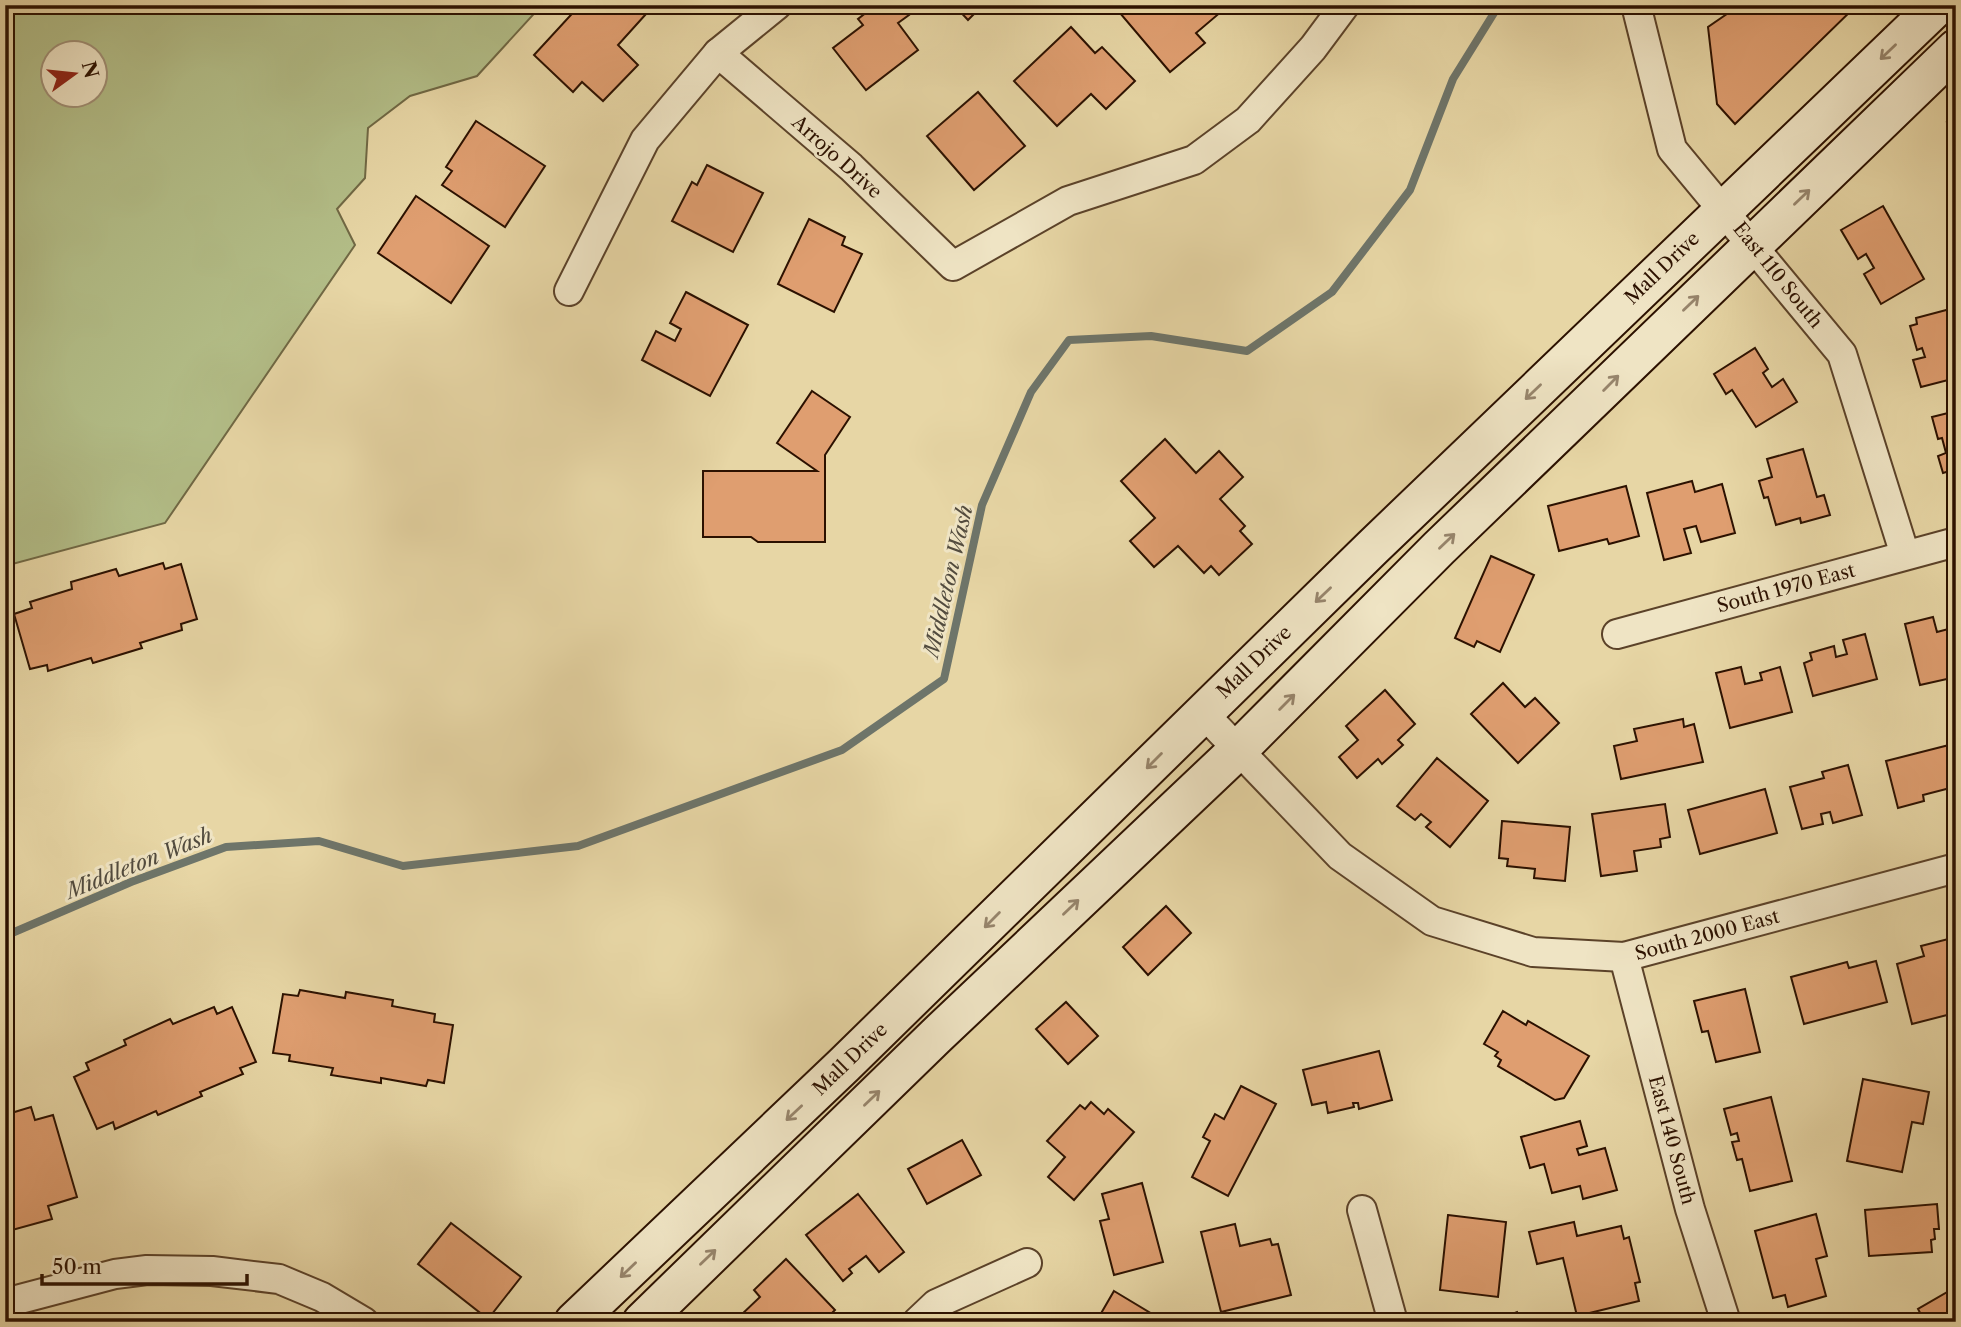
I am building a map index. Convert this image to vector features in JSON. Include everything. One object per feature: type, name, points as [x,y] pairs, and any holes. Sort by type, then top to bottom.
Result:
[{"type":"main road","name":"Mall Drive","points":[[574,1322],[844,1065],[1202,713],[1938,5]]},
{"type":"main road","points":[[642,1322],[946,1026],[1238,750],[1440,548],[1956,49]]},
{"type":"street","points":[[569,291],[645,140],[718,53],[777,5]]},
{"type":"street","name":"Arrojo Drive","points":[[718,53],[851,167],[953,266],[1068,201],[1194,160],[1248,120],[1313,48],[1345,5]]},
{"type":"street","name":"East 110 South","points":[[1636,5],[1672,149],[1842,354],[1905,555]]},
{"type":"street","name":"South 1970 East","points":[[1617,634],[1956,542]]},
{"type":"street","name":"South 2000 East","points":[[1202,713],[1340,856],[1432,921],[1533,952],[1625,957],[1956,868]]},
{"type":"street","name":"East 140 South","points":[[1625,957],[1690,1209],[1726,1322]]},
{"type":"street","points":[[1362,1210],[1393,1322]]},
{"type":"street","points":[[916,1322],[936,1304],[1027,1263]]},
{"type":"street","points":[[5,1303],[115,1274],[147,1270],[212,1271],[278,1279],[322,1297],[364,1322]]},
{"type":"green space","points":[[5,5],[542,5],[477,76],[410,96],[368,128],[365,178],[337,209],[355,245],[165,523],[5,566]]},
{"type":"building","points":[[580,5],[636,5],[646,14],[618,45],[638,65],[603,101],[582,82],[573,92],[534,55]]},
{"type":"building","points":[[876,5],[902,5],[909,15],[898,23],[918,50],[866,90],[833,48],[863,25],[858,19]]},
{"type":"building","points":[[954,5],[983,5],[968,20]]},
{"type":"building","points":[[1217,5],[1222,11],[1196,33],[1205,43],[1170,72],[1114,6]]},
{"type":"building","points":[[1740,5],[1857,5],[1735,124],[1717,104],[1708,27]]},
{"type":"building","points":[[1071,27],[1095,53],[1102,47],[1135,81],[1106,109],[1091,94],[1057,126],[1014,81]]},
{"type":"building","points":[[978,92],[1025,146],[974,190],[927,136]]},
{"type":"building","points":[[1956,117],[1956,136],[1947,122]]},
{"type":"building","points":[[476,121],[545,166],[505,227],[442,185],[452,171],[446,167]]},
{"type":"building","points":[[707,165],[763,193],[733,252],[672,221],[692,182],[697,185]]},
{"type":"building","points":[[416,196],[489,246],[451,303],[378,253]]},
{"type":"building","points":[[1883,206],[1924,279],[1881,304],[1864,274],[1874,268],[1866,254],[1858,259],[1841,230]]},
{"type":"building","points":[[809,219],[845,237],[842,245],[862,254],[834,312],[778,284]]},
{"type":"building","points":[[686,292],[748,325],[710,396],[642,360],[656,331],[675,341],[681,329],[670,323]]},
{"type":"building","points":[[1950,309],[1956,332],[1956,378],[1921,387],[1913,360],[1925,357],[1922,348],[1917,350],[1910,326],[1917,324],[1916,318]]},
{"type":"building","points":[[1755,348],[1768,369],[1763,373],[1772,387],[1783,379],[1797,402],[1756,427],[1732,390],[1726,394],[1714,374]]},
{"type":"building","points":[[812,391],[850,417],[825,455],[825,542],[758,542],[751,537],[703,537],[703,471],[817,471],[777,443]]},
{"type":"building","points":[[1956,411],[1956,480],[1953,470],[1943,473],[1938,456],[1946,453],[1942,438],[1938,439],[1932,417]]},
{"type":"building","points":[[1165,439],[1196,473],[1219,451],[1243,477],[1220,499],[1245,526],[1240,531],[1252,544],[1219,575],[1211,566],[1204,573],[1178,546],[1154,567],[1130,541],[1155,518],[1121,481]]},
{"type":"building","points":[[1803,449],[1817,497],[1824,495],[1830,515],[1801,523],[1800,518],[1776,525],[1768,497],[1764,498],[1759,481],[1772,477],[1767,459]]},
{"type":"building","points":[[1692,481],[1695,492],[1722,484],[1735,533],[1701,542],[1696,526],[1684,529],[1691,553],[1664,560],[1647,493]]},
{"type":"building","points":[[1626,486],[1639,536],[1609,544],[1607,539],[1559,551],[1548,506]]},
{"type":"building","points":[[1491,556],[1534,575],[1500,652],[1477,641],[1474,647],[1455,638]]},
{"type":"building","points":[[163,563],[165,569],[181,564],[197,619],[181,624],[182,630],[140,643],[142,648],[93,663],[91,658],[48,671],[47,665],[30,669],[14,614],[32,608],[30,602],[72,589],[71,582],[116,569],[119,576]]},
{"type":"building","points":[[1933,617],[1937,632],[1956,627],[1956,677],[1920,685],[1905,624]]},
{"type":"building","points":[[1865,634],[1877,679],[1813,696],[1804,663],[1812,660],[1810,653],[1834,646],[1836,657],[1847,654],[1843,640]]},
{"type":"building","points":[[1741,667],[1745,684],[1762,680],[1760,673],[1780,667],[1792,712],[1730,728],[1716,673]]},
{"type":"building","points":[[1503,683],[1525,707],[1535,698],[1559,723],[1518,763],[1471,714]]},
{"type":"building","points":[[1385,690],[1415,724],[1398,740],[1403,745],[1382,764],[1378,759],[1357,778],[1339,757],[1358,740],[1346,726]]},
{"type":"building","points":[[1683,719],[1684,727],[1694,724],[1703,762],[1621,779],[1614,746],[1637,741],[1634,729]]},
{"type":"building","points":[[1949,745],[1956,771],[1956,778],[1952,779],[1954,787],[1923,795],[1924,801],[1898,808],[1886,761]]},
{"type":"building","points":[[1437,758],[1488,801],[1450,847],[1426,827],[1431,822],[1421,814],[1415,820],[1397,806]]},
{"type":"building","points":[[1848,765],[1862,815],[1833,823],[1830,812],[1821,814],[1823,824],[1802,829],[1790,787],[1824,778],[1822,772]]},
{"type":"building","points":[[1765,789],[1777,833],[1700,854],[1688,810]]},
{"type":"building","points":[[1665,804],[1670,837],[1660,839],[1661,847],[1634,851],[1637,871],[1601,876],[1592,814]]},
{"type":"building","points":[[1502,821],[1570,827],[1565,881],[1534,878],[1535,869],[1507,866],[1508,859],[1499,858]]},
{"type":"building","points":[[1166,906],[1191,933],[1148,975],[1123,947]]},
{"type":"building","points":[[1956,937],[1956,1005],[1949,1007],[1951,1014],[1912,1024],[1897,964],[1924,956],[1921,946]]},
{"type":"building","points":[[1876,961],[1887,1002],[1804,1024],[1791,977],[1847,962],[1849,968]]},
{"type":"building","points":[[1745,989],[1760,1052],[1716,1062],[1708,1031],[1702,1032],[1694,1001]]},
{"type":"building","points":[[300,990],[345,998],[346,992],[393,1000],[392,1006],[435,1014],[434,1022],[453,1025],[444,1083],[428,1080],[426,1086],[381,1078],[381,1083],[331,1075],[333,1068],[289,1061],[290,1055],[273,1053],[283,994],[298,996]]},
{"type":"building","points":[[1066,1002],[1098,1036],[1068,1064],[1036,1029]]},
{"type":"building","points":[[214,1007],[217,1014],[232,1007],[256,1062],[240,1068],[243,1074],[200,1092],[202,1096],[158,1115],[156,1111],[115,1129],[113,1122],[97,1129],[74,1077],[89,1070],[86,1063],[126,1045],[124,1040],[170,1019],[173,1024]]},
{"type":"building","points":[[1503,1011],[1526,1025],[1528,1021],[1589,1056],[1564,1098],[1555,1100],[1498,1066],[1501,1060],[1495,1056],[1498,1052],[1484,1044]]},
{"type":"building","points":[[1379,1051],[1392,1100],[1359,1109],[1358,1103],[1353,1103],[1354,1107],[1328,1113],[1326,1102],[1312,1105],[1303,1070]]},
{"type":"building","points":[[1863,1079],[1929,1092],[1923,1124],[1912,1122],[1902,1172],[1847,1161]]},
{"type":"building","points":[[1241,1086],[1276,1104],[1228,1196],[1192,1177],[1210,1141],[1203,1137],[1215,1114],[1224,1119]]},
{"type":"building","points":[[1771,1097],[1792,1181],[1750,1191],[1742,1159],[1737,1160],[1732,1142],[1739,1141],[1737,1133],[1731,1135],[1724,1109]]},
{"type":"building","points":[[1091,1102],[1104,1114],[1108,1109],[1134,1132],[1074,1200],[1048,1177],[1065,1157],[1047,1141],[1080,1105],[1085,1109]]},
{"type":"building","points":[[31,1107],[35,1120],[53,1115],[77,1197],[48,1206],[52,1219],[5,1232],[5,1125],[10,1123],[8,1114]]},
{"type":"building","points":[[1580,1121],[1587,1146],[1577,1149],[1579,1155],[1605,1148],[1617,1190],[1583,1199],[1580,1186],[1552,1193],[1544,1164],[1530,1168],[1521,1137]]},
{"type":"building","points":[[962,1140],[981,1175],[927,1204],[908,1169]]},
{"type":"building","points":[[1142,1183],[1163,1262],[1114,1275],[1100,1221],[1109,1219],[1102,1194]]},
{"type":"building","points":[[858,1194],[904,1252],[879,1272],[866,1256],[849,1269],[852,1273],[843,1281],[806,1235]]},
{"type":"building","points":[[1937,1204],[1939,1229],[1934,1229],[1932,1252],[1869,1256],[1865,1210]]},
{"type":"building","points":[[1816,1214],[1827,1256],[1816,1259],[1826,1296],[1788,1307],[1785,1295],[1773,1298],[1755,1231]]},
{"type":"building","points":[[1448,1215],[1506,1222],[1498,1297],[1440,1290]]},
{"type":"building","points":[[1574,1222],[1577,1236],[1621,1226],[1624,1239],[1629,1237],[1640,1282],[1635,1283],[1639,1301],[1577,1316],[1563,1258],[1537,1264],[1529,1232]]},
{"type":"building","points":[[451,1223],[521,1277],[488,1319],[418,1264]]},
{"type":"building","points":[[1235,1224],[1240,1246],[1270,1239],[1272,1245],[1278,1244],[1291,1295],[1221,1312],[1201,1232]]},
{"type":"building","points":[[786,1259],[835,1310],[823,1322],[746,1322],[740,1316],[760,1297],[754,1290]]},
{"type":"building","points":[[1956,1287],[1956,1322],[1925,1322],[1918,1309]]},
{"type":"building","points":[[1114,1291],[1162,1320],[1161,1322],[1096,1322]]},
{"type":"building","points":[[1517,1312],[1520,1322],[1492,1322]]},
{"type":"waterway","name":"Middleton Wash","points":[[5,936],[131,882],[226,847],[319,841],[403,866],[578,846],[842,750],[944,679],[982,505],[1031,392],[1069,340],[1151,336],[1247,351],[1332,292],[1410,190],[1453,79],[1499,5]]}]
